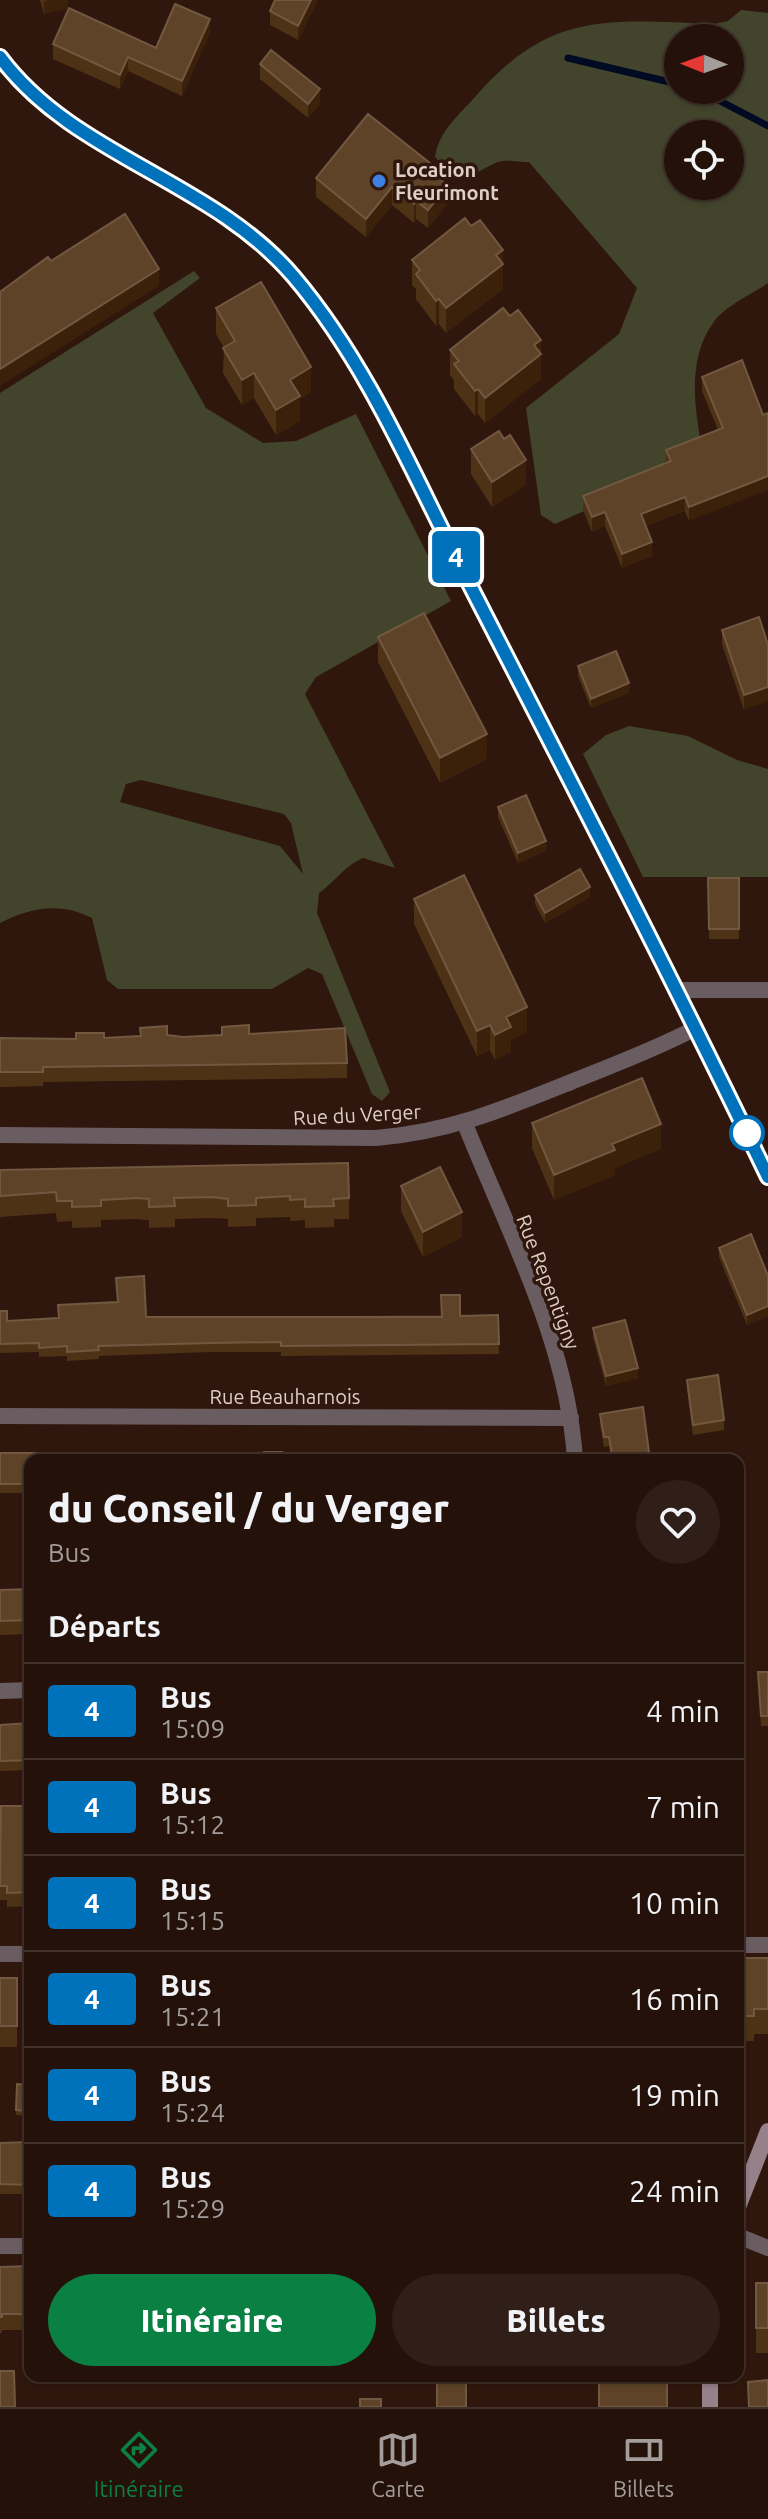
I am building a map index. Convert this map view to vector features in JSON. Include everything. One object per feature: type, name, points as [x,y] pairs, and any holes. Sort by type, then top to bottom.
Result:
[{"type":"street","points":[[0,57],[24,86],[70,122],[190,191],[261,241],[325,316],[403,455],[678,990],[768,1177]]},
{"type":"street","points":[[678,990],[768,990]]},
{"type":"street","name":"Rue du Verger","points":[[0,1135],[376,1138],[465,1124],[662,1045],[696,1028]]},
{"type":"street","name":"Rue Repentigny","points":[[465,1124],[543,1320],[571,1418],[574,1454]]},
{"type":"street","name":"Rue Beauharnois","points":[[0,1416],[571,1418]]},
{"type":"street","points":[[0,1691],[24,1690]]},
{"type":"street","points":[[744,1945],[768,1945]]},
{"type":"street","points":[[0,1954],[24,1954]]},
{"type":"street","points":[[744,2192],[768,2131]]},
{"type":"street","points":[[744,2238],[768,2248]]},
{"type":"street","points":[[0,2246],[24,2246]]},
{"type":"street","points":[[710,2382],[710,2407]]},
{"type":"green space","points":[[741,10],[768,13],[768,283],[718,317],[705,337],[696,366],[695,382],[701,443],[663,463],[667,474],[555,524],[541,515],[526,408],[619,334],[637,288],[529,162],[501,161],[465,178],[453,174],[435,157],[437,148],[450,124],[502,69],[529,48],[556,35],[583,26],[612,22],[714,24],[728,21]]},
{"type":"green space","points":[[194,271],[200,278],[153,313],[206,408],[263,443],[296,441],[356,414],[451,601],[316,677],[305,694],[395,868],[363,858],[356,861],[319,893],[317,913],[390,1092],[382,1101],[372,1094],[322,974],[308,968],[272,989],[118,989],[107,980],[92,918],[69,910],[46,908],[0,923],[0,393]],"holes":[[[141,780],[284,814],[291,823],[303,874],[280,846],[120,802],[126,784]]]},
{"type":"green space","points":[[629,726],[688,736],[737,760],[768,769],[768,877],[643,877],[583,754],[606,735]]},
{"type":"building","points":[[275,0],[311,0],[298,26],[270,11]]},
{"type":"building","points":[[175,4],[210,19],[182,81],[128,57],[120,75],[53,44],[69,8],[156,48]]},
{"type":"building","points":[[271,50],[320,89],[308,104],[260,64]]},
{"type":"building","name":"Location Fleurimont","points":[[368,114],[440,171],[436,176],[448,185],[428,210],[416,201],[414,204],[392,187],[366,219],[316,178]]},
{"type":"building","points":[[125,214],[159,269],[0,369],[0,292],[48,257],[51,261]]},
{"type":"building","points":[[465,218],[471,226],[480,220],[503,250],[496,255],[503,264],[446,308],[439,299],[436,301],[416,274],[420,270],[412,260]]},
{"type":"building","points":[[261,282],[311,367],[290,380],[300,396],[276,410],[254,373],[242,380],[223,348],[235,341],[216,308]]},
{"type":"building","points":[[503,308],[510,316],[518,310],[541,340],[534,345],[541,354],[485,398],[478,389],[475,391],[454,364],[459,361],[450,350]]},
{"type":"building","points":[[742,360],[763,415],[768,413],[768,476],[689,507],[685,497],[641,514],[652,542],[622,554],[605,512],[592,517],[583,496],[671,461],[666,450],[723,428],[702,377]]},
{"type":"building","points":[[499,431],[504,439],[510,435],[526,460],[492,482],[471,449]]},
{"type":"building","points":[[424,613],[487,734],[440,758],[378,637]]},
{"type":"building","points":[[759,617],[768,645],[768,687],[744,695],[722,630]]},
{"type":"building","points":[[616,651],[629,683],[591,699],[578,666]]},
{"type":"building","points":[[526,795],[546,841],[518,853],[498,807]]},
{"type":"building","points":[[580,869],[590,887],[545,913],[535,895]]},
{"type":"building","points":[[464,875],[527,1007],[506,1017],[511,1027],[495,1035],[490,1025],[477,1031],[414,899]]},
{"type":"building","points":[[708,878],[739,878],[739,929],[709,929]]},
{"type":"building","points":[[249,1025],[249,1034],[345,1028],[347,1063],[43,1067],[43,1072],[0,1072],[0,1038],[76,1039],[76,1033],[104,1033],[104,1038],[141,1036],[140,1028],[167,1026],[167,1035],[222,1035],[222,1027]]},
{"type":"building","points":[[642,1078],[661,1124],[612,1144],[615,1150],[554,1175],[532,1123]]},
{"type":"building","points":[[348,1163],[349,1198],[333,1199],[334,1206],[305,1207],[305,1199],[290,1200],[290,1196],[256,1198],[256,1205],[228,1206],[228,1199],[212,1197],[174,1198],[175,1206],[149,1207],[149,1199],[137,1198],[101,1200],[101,1206],[72,1207],[72,1201],[57,1201],[56,1192],[0,1196],[0,1170]]},
{"type":"building","points":[[440,1167],[462,1212],[423,1232],[401,1186]]},
{"type":"building","points":[[751,1234],[768,1276],[768,1306],[747,1315],[719,1248]]},
{"type":"building","points":[[144,1276],[146,1317],[442,1317],[441,1295],[460,1295],[460,1316],[498,1315],[499,1344],[281,1346],[281,1342],[211,1343],[98,1346],[99,1350],[67,1352],[67,1346],[39,1348],[39,1343],[0,1344],[0,1311],[7,1311],[7,1321],[59,1318],[58,1305],[118,1302],[116,1278]]},
{"type":"building","points":[[625,1320],[638,1368],[606,1376],[593,1328]]},
{"type":"building","points":[[718,1375],[724,1420],[693,1425],[687,1380]]},
{"type":"building","points":[[643,1407],[649,1454],[612,1454],[609,1437],[604,1437],[600,1414]]},
{"type":"building","points":[[0,1453],[69,1453],[24,1454],[24,1484],[0,1484]]},
{"type":"building","points":[[24,1589],[24,1620],[0,1621],[0,1590]]},
{"type":"building","points":[[758,1672],[768,1672],[768,1716],[761,1716]]},
{"type":"building","points":[[24,1723],[24,1760],[0,1761],[0,1725]]},
{"type":"building","points":[[1,1806],[24,1806],[24,1892],[7,1893],[7,1886],[0,1886]]},
{"type":"building","points":[[744,1958],[768,1958],[768,2009],[754,2009],[754,2016],[744,2016]]},
{"type":"building","points":[[0,1978],[17,1978],[17,2026],[0,2026]]},
{"type":"building","points":[[17,2084],[24,2085],[24,2111],[16,2110]]},
{"type":"building","points":[[24,2142],[24,2185],[0,2184],[0,2143]]},
{"type":"building","points":[[24,2266],[24,2314],[2,2314],[0,2317],[0,2267]]},
{"type":"building","points":[[756,2283],[768,2283],[768,2328],[756,2328]]},
{"type":"building","points":[[0,2371],[14,2371],[15,2407],[0,2407]]},
{"type":"building","points":[[768,2380],[768,2407],[749,2407],[748,2382]]},
{"type":"building","points":[[437,2382],[466,2382],[466,2407],[437,2407]]},
{"type":"building","points":[[599,2382],[667,2382],[667,2407],[599,2407]]},
{"type":"building","points":[[360,2399],[381,2399],[381,2407],[360,2407]]},
{"type":"waterway","points":[[568,58],[664,81]]},
{"type":"waterway","points":[[726,104],[768,126]]},
{"type":"bus line","name":"4","points":[[0,57],[24,86],[70,122],[190,191],[261,241],[325,316],[350,356],[417,482],[678,990],[768,1177]]},
{"type":"place","name":"Location Fleurimont","points":[[379,181]]}]
